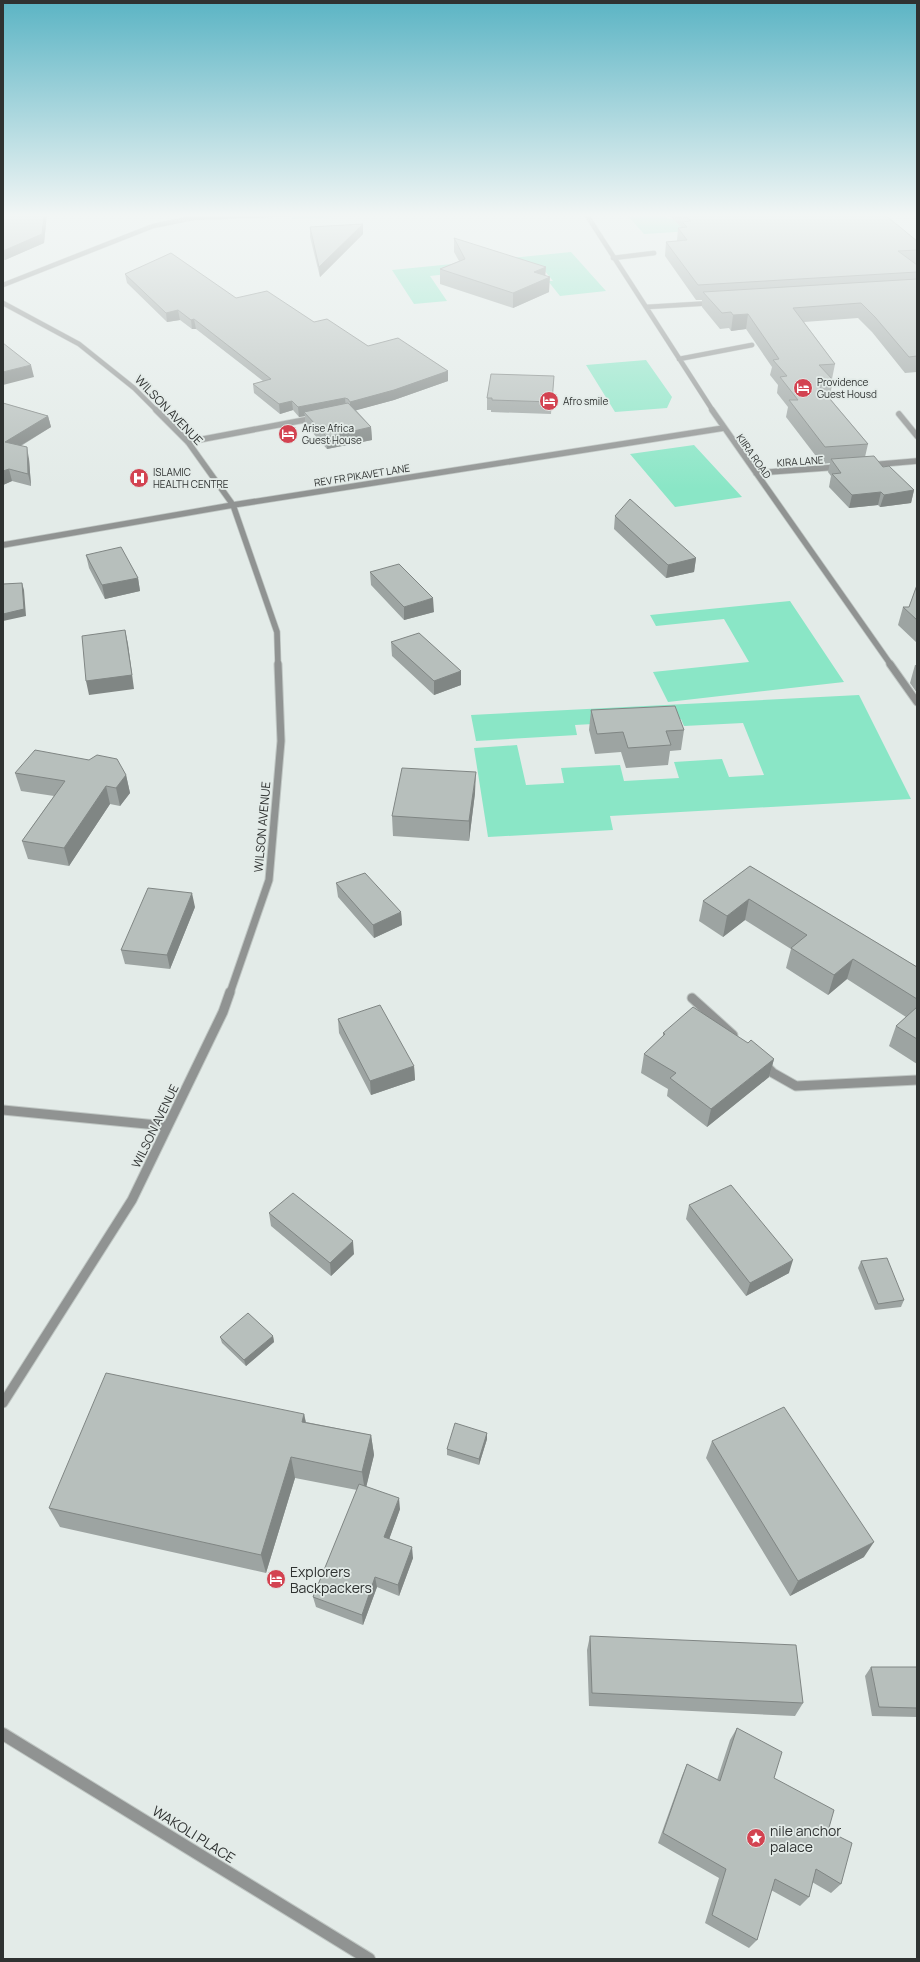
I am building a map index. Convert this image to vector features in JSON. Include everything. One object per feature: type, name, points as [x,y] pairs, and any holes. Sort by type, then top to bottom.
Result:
[{"type":"street","name":"WILSON AVENUE","points":[[3,1403],[132,1200],[223,1012],[269,880],[281,741],[277,632],[233,505],[188,442],[134,388],[79,344],[8,306]]},
{"type":"street","points":[[646,307],[672,306]]},
{"type":"street","name":"KIIRA ROAD","points":[[646,307],[724,428],[917,702]]},
{"type":"street","points":[[679,359],[752,345]]},
{"type":"street","points":[[899,414],[917,436]]},
{"type":"street","points":[[188,442],[324,417]]},
{"type":"street","name":"REV FR PIKAVET LANE","points":[[3,544],[233,505],[724,428]]},
{"type":"street","points":[[863,465],[917,461]]},
{"type":"street","name":"KIRA LANE","points":[[756,473],[848,466]]},
{"type":"street","points":[[692,998],[738,1040]]},
{"type":"street","points":[[756,1056],[773,1072],[796,1086],[904,1082],[917,1080]]},
{"type":"street","points":[[3,1110],[167,1126]]},
{"type":"street","name":"WAKOLI PLACE","points":[[3,1734],[368,1959]]},
{"type":"green space","points":[[646,360],[672,397],[667,408],[615,412],[586,365]]},
{"type":"green space","points":[[694,445],[742,497],[675,507],[630,454]]},
{"type":"green space","points":[[790,601],[844,682],[668,702],[653,672],[749,662],[724,619],[656,626],[650,615]]},
{"type":"green space","points":[[859,695],[911,799],[610,816],[613,830],[488,837],[474,748],[517,745],[526,785],[564,783],[561,768],[620,765],[624,781],[679,778],[674,762],[722,759],[729,777],[764,775],[743,723],[684,726],[681,719],[575,725],[577,735],[476,741],[471,715]]},
{"type":"building","points":[[158,306],[289,306],[314,322],[327,319],[368,346],[398,338],[448,371],[394,390],[350,402],[345,398],[298,407],[292,401],[279,404],[253,384],[271,379],[194,319],[191,320],[178,310],[166,313]]},
{"type":"building","points":[[715,306],[826,306],[793,308],[835,364],[819,365],[833,380],[826,381],[829,384],[818,385],[868,444],[825,447],[789,400],[798,400],[780,377],[787,376],[773,360],[779,359],[748,314],[733,315],[731,312],[722,313]]},
{"type":"building","points":[[864,306],[917,306],[917,356],[909,357]]},
{"type":"building","points":[[3,343],[31,365],[3,372]]},
{"type":"building","points":[[491,374],[554,376],[552,402],[492,400],[492,398],[487,398]]},
{"type":"building","points":[[3,403],[48,416],[5,442],[27,447],[28,474],[9,469],[3,471]]},
{"type":"building","points":[[348,403],[371,427],[327,437],[304,412]]},
{"type":"building","points":[[874,456],[883,467],[889,466],[914,490],[884,495],[881,492],[852,495],[832,474],[841,473],[831,459]]},
{"type":"building","points":[[630,499],[696,558],[668,565],[615,516]]},
{"type":"building","points":[[121,547],[138,578],[102,585],[86,555]]},
{"type":"building","points":[[399,564],[433,598],[404,607],[370,572]]},
{"type":"building","points":[[22,583],[24,609],[3,614],[3,584]]},
{"type":"building","points":[[917,585],[917,620],[903,607],[909,607]]},
{"type":"building","points":[[125,630],[132,675],[86,681],[82,636]]},
{"type":"building","points":[[419,633],[461,671],[434,681],[391,642]]},
{"type":"building","points":[[675,706],[684,730],[666,731],[671,745],[628,748],[623,732],[597,734],[591,710]]},
{"type":"building","points":[[35,750],[89,760],[97,755],[117,759],[126,775],[116,788],[106,786],[64,848],[22,841],[65,781],[15,773]]},
{"type":"building","points":[[402,768],[476,772],[469,821],[392,816]]},
{"type":"building","points":[[750,866],[917,967],[917,999],[853,959],[834,975],[791,948],[807,935],[749,899],[727,916],[703,901]]},
{"type":"building","points":[[365,873],[401,912],[373,925],[336,883]]},
{"type":"building","points":[[148,888],[192,893],[167,955],[121,950]]},
{"type":"building","points":[[380,1005],[414,1066],[370,1081],[338,1019]]},
{"type":"building","points":[[693,1007],[748,1043],[751,1040],[774,1059],[711,1109],[670,1078],[676,1073],[644,1054],[665,1034],[663,1033]]},
{"type":"building","points":[[917,1007],[917,1039],[896,1026]]},
{"type":"building","points":[[731,1185],[793,1260],[750,1283],[689,1205]]},
{"type":"building","points":[[293,1193],[353,1241],[330,1263],[269,1213]]},
{"type":"building","points":[[887,1258],[904,1300],[878,1304],[861,1261]]},
{"type":"building","points":[[248,1313],[273,1336],[244,1360],[220,1337]]},
{"type":"building","points":[[106,1373],[304,1414],[302,1422],[371,1435],[362,1472],[291,1457],[261,1555],[49,1508]]},
{"type":"building","points":[[784,1407],[874,1542],[798,1581],[712,1441]]},
{"type":"building","points":[[455,1423],[487,1433],[479,1459],[447,1449]]},
{"type":"building","points":[[359,1484],[399,1498],[384,1537],[412,1547],[398,1585],[375,1577],[362,1615],[313,1597]]},
{"type":"building","points":[[590,1636],[796,1645],[803,1703],[592,1693]]},
{"type":"building","points":[[871,1667],[917,1667],[917,1708],[879,1707]]},
{"type":"building","points":[[737,1728],[782,1752],[774,1778],[834,1810],[828,1831],[852,1843],[841,1884],[816,1869],[809,1897],[775,1879],[757,1940],[712,1915],[726,1869],[663,1833],[687,1764],[720,1781]]},
{"type":"place","name":"Providence Guest Housd","points":[[803,388]]},
{"type":"place","name":"Afro smile","points":[[549,401]]},
{"type":"place","name":"Arise Africa Guest House","points":[[288,434]]},
{"type":"place","name":"ISLAMIC HEALTH CENTRE","points":[[139,478]]},
{"type":"place","name":"Explorers Backpackers","points":[[276,1579]]},
{"type":"place","name":"nile anchor palace","points":[[756,1838]]}]
